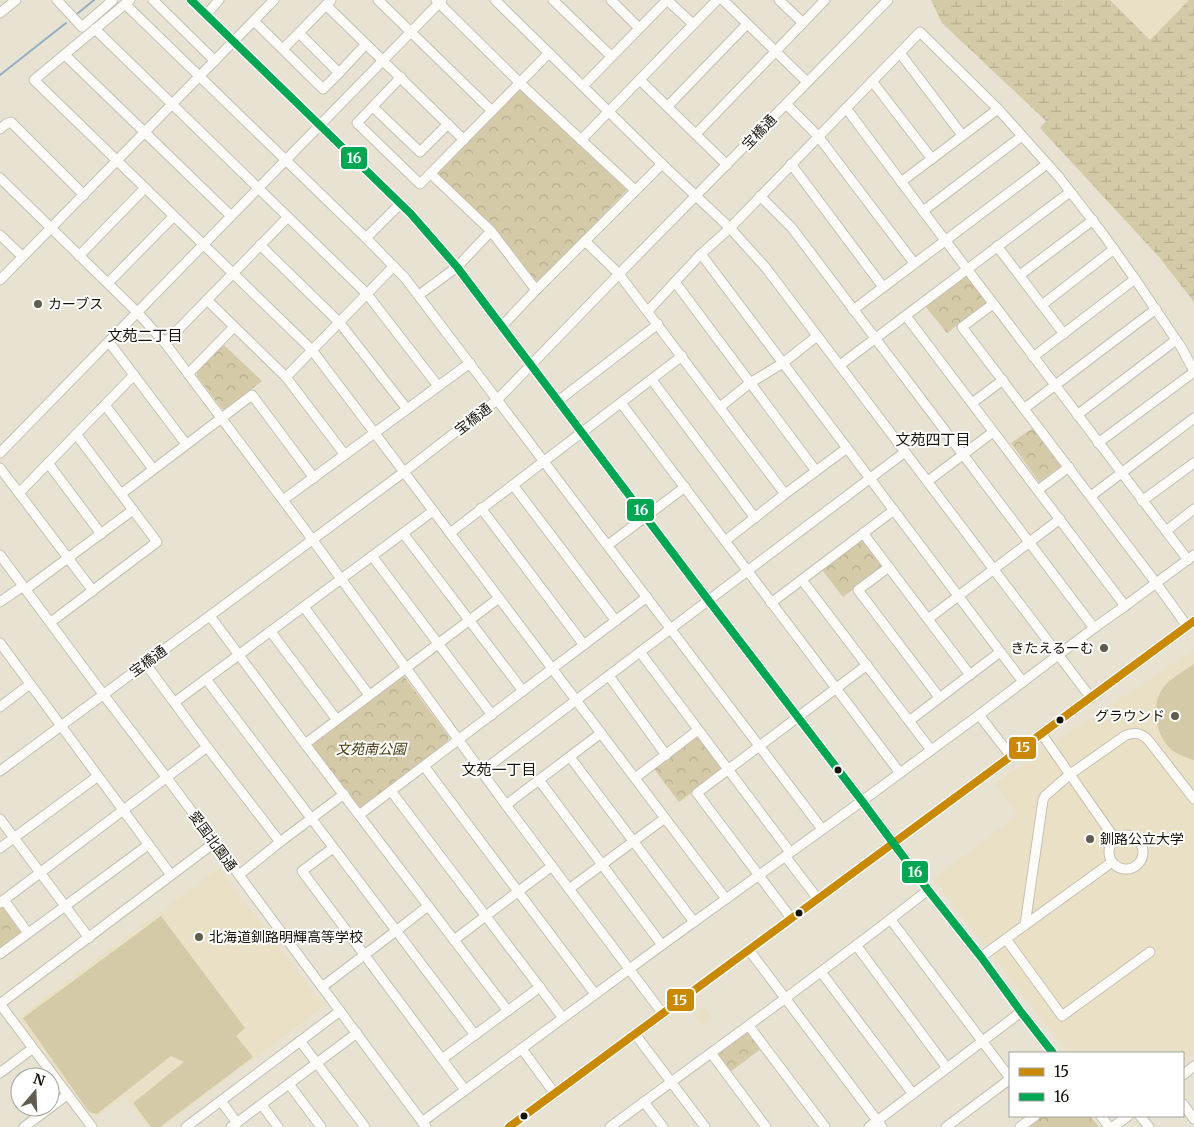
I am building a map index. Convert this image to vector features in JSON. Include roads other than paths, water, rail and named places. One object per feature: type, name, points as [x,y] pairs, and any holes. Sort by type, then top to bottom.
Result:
[{"type":"street","points":[[0,13],[16,0]]},
{"type":"street","points":[[57,0],[82,27],[113,0]]},
{"type":"street","points":[[153,0],[215,60]]},
{"type":"street","points":[[191,0],[411,214],[457,267],[1052,1052]]},
{"type":"street","points":[[206,14],[220,0]]},
{"type":"street","points":[[0,280],[274,0]]},
{"type":"street","points":[[378,0],[492,111]]},
{"type":"street","points":[[496,0],[608,112],[730,228],[766,268],[1091,698]]},
{"type":"street","points":[[554,0],[611,56]]},
{"type":"street","points":[[611,0],[639,28]]},
{"type":"street","points":[[583,86],[667,0],[693,24]]},
{"type":"street","points":[[581,140],[716,0]]},
{"type":"street","points":[[723,0],[808,82]]},
{"type":"street","points":[[779,0],[803,23]]},
{"type":"street","points":[[696,134],[826,0]]},
{"type":"street","name":"宝橋通","points":[[0,771],[404,472],[498,400],[888,0]]},
{"type":"street","points":[[0,453],[411,32],[439,1],[520,83],[635,190]]},
{"type":"street","points":[[726,899],[312,350],[34,80],[128,2],[200,76],[394,266],[419,295],[822,829]]},
{"type":"street","points":[[283,49],[329,3],[366,44],[464,140]]},
{"type":"street","points":[[254,21],[323,89],[366,44]]},
{"type":"street","points":[[668,106],[747,24]]},
{"type":"street","points":[[95,29],[367,294],[438,386]]},
{"type":"street","points":[[648,312],[702,254],[730,228],[920,32],[998,109],[1059,177],[1136,279],[1176,340],[1194,372],[1098,443]]},
{"type":"street","points":[[299,33],[339,73]]},
{"type":"street","points":[[401,77],[356,123],[420,184],[549,53]]},
{"type":"street","points":[[900,53],[962,135]]},
{"type":"street","points":[[65,55],[231,216]]},
{"type":"street","points":[[640,80],[727,165]]},
{"type":"street","points":[[872,81],[932,158]]},
{"type":"street","points":[[786,104],[818,136],[914,263]]},
{"type":"street","points":[[373,107],[420,152],[448,124]]},
{"type":"street","points":[[424,1124],[465,1090],[595,994],[862,801],[1191,558],[1142,501],[846,108]]},
{"type":"street","points":[[901,182],[998,109]]},
{"type":"street","points":[[0,129],[11,122],[84,195]]},
{"type":"street","points":[[923,211],[1022,136]]},
{"type":"street","points":[[502,326],[662,164]]},
{"type":"street","points":[[791,164],[883,286]]},
{"type":"street","points":[[853,310],[1047,164]]},
{"type":"street","points":[[431,174],[491,231],[536,290]]},
{"type":"street","points":[[0,178],[138,312],[165,343],[342,580],[481,772],[663,1014]]},
{"type":"street","points":[[79,256],[145,188]]},
{"type":"street","points":[[840,365],[1070,192]]},
{"type":"street","points":[[760,196],[792,228],[1094,628]]},
{"type":"street","points":[[366,238],[400,204]]},
{"type":"street","points":[[108,283],[174,216]]},
{"type":"street","points":[[165,343],[288,217]]},
{"type":"street","points":[[1020,275],[1093,220]]},
{"type":"street","points":[[419,295],[457,267],[491,231]]},
{"type":"street","points":[[0,235],[23,257]]},
{"type":"street","points":[[586,241],[619,274],[785,494]]},
{"type":"street","points":[[260,245],[339,322],[407,409]]},
{"type":"street","points":[[997,246],[1064,334]]},
{"type":"street","points":[[1042,304],[1114,249]]},
{"type":"street","points":[[702,254],[1023,682]]},
{"type":"street","points":[[286,377],[394,266]]},
{"type":"street","points":[[1033,357],[1136,279]]},
{"type":"street","points":[[675,282],[816,471]]},
{"type":"street","points":[[207,300],[286,377],[344,455]]},
{"type":"street","points":[[509,1127],[1190,623],[1156,583],[962,327],[992,304]]},
{"type":"street","points":[[1024,408],[1156,309]]},
{"type":"street","points":[[906,316],[1125,606]]},
{"type":"street","points":[[558,401],[658,324]]},
{"type":"street","points":[[188,374],[234,327]]},
{"type":"street","points":[[720,407],[817,336]]},
{"type":"street","points":[[1077,415],[1176,340]]},
{"type":"street","points":[[109,342],[186,444]]},
{"type":"street","points":[[450,533],[682,356]]},
{"type":"street","points":[[283,500],[470,363]]},
{"type":"street","points":[[19,493],[134,375]]},
{"type":"street","points":[[652,380],[755,518]]},
{"type":"street","points":[[972,403],[1003,380]]},
{"type":"street","points":[[121,494],[252,394],[314,478]]},
{"type":"street","points":[[621,403],[900,773]]},
{"type":"street","points":[[105,405],[153,469]]},
{"type":"street","points":[[1091,496],[1194,418]]},
{"type":"street","points":[[928,482],[993,432]]},
{"type":"street","points":[[51,622],[157,542],[76,434]]},
{"type":"street","points":[[725,541],[847,448]]},
{"type":"street","points":[[481,772],[905,452]]},
{"type":"street","points":[[48,463],[101,534]]},
{"type":"street","points":[[1142,501],[1194,463]]},
{"type":"street","points":[[1038,490],[1069,467]]},
{"type":"street","points":[[0,468],[93,591]]},
{"type":"street","points":[[512,485],[616,621]]},
{"type":"street","points":[[608,546],[685,487]]},
{"type":"street","points":[[481,508],[584,645]]},
{"type":"street","points":[[1166,531],[1194,509]]},
{"type":"street","points":[[0,602],[68,558],[133,510]]},
{"type":"street","points":[[175,702],[342,580],[433,510]]},
{"type":"street","points":[[771,603],[894,510]]},
{"type":"street","points":[[928,619],[1060,519]]},
{"type":"street","points":[[403,533],[522,691]]},
{"type":"street","points":[[863,533],[970,675]]},
{"type":"street","name":"愛国北園通","points":[[0,555],[424,1124]]},
{"type":"street","points":[[372,556],[492,715]]},
{"type":"street","points":[[889,567],[858,590],[939,697]]},
{"type":"street","points":[[802,580],[931,750]]},
{"type":"street","points":[[359,815],[647,597]]},
{"type":"street","points":[[305,744],[499,598]]},
{"type":"street","points":[[304,607],[369,695]]},
{"type":"street","points":[[210,616],[508,1011]]},
{"type":"street","points":[[271,632],[337,720]]},
{"type":"street","points":[[0,643],[171,876]]},
{"type":"street","points":[[640,652],[728,770],[818,899]]},
{"type":"street","points":[[909,721],[1000,652]]},
{"type":"street","points":[[145,663],[280,842]]},
{"type":"street","points":[[791,918],[698,793],[866,665]]},
{"type":"street","points":[[609,676],[666,755]]},
{"type":"street","points":[[206,679],[475,1035]]},
{"type":"street","points":[[0,708],[30,684]]},
{"type":"street","points":[[979,715],[1011,756]]},
{"type":"street","points":[[635,778],[698,730]]},
{"type":"street","points":[[506,805],[601,733]]},
{"type":"street","points":[[1026,925],[1043,800],[1045,796],[1070,775],[1126,735],[1137,733],[1149,740],[1194,799]]},
{"type":"street","points":[[1041,734],[1115,839]]},
{"type":"street","points":[[28,933],[2,901],[207,747]]},
{"type":"street","points":[[570,757],[694,922]]},
{"type":"street","points":[[424,766],[595,994]]},
{"type":"street","points":[[0,848],[98,776]]},
{"type":"street","points":[[539,780],[662,945]]},
{"type":"street","points":[[391,790],[563,1018]]},
{"type":"street","points":[[239,875],[344,794]]},
{"type":"street","points":[[569,889],[665,818]]},
{"type":"street","points":[[0,819],[89,938]]},
{"type":"street","points":[[1129,836],[1135,838],[1140,843],[1142,856],[1136,865],[1131,868],[1123,868],[1112,862],[1109,850],[1111,843],[1115,839],[1129,836]]},
{"type":"street","points":[[92,1127],[0,1004],[214,843]]},
{"type":"street","points":[[0,954],[148,845]]},
{"type":"street","points":[[333,848],[302,871],[465,1090]]},
{"type":"street","points":[[981,958],[1112,862]]},
{"type":"street","points":[[454,940],[552,866]]},
{"type":"street","points":[[610,1127],[749,1026],[891,920],[928,890]]},
{"type":"street","points":[[322,987],[428,906]]},
{"type":"street","points":[[891,920],[1009,1077]]},
{"type":"street","points":[[1006,939],[1062,1016],[1150,952]]},
{"type":"street","points":[[856,945],[947,1068]]},
{"type":"street","points":[[749,950],[880,1124]]},
{"type":"street","points":[[821,972],[912,1094]]},
{"type":"street","points":[[442,1059],[540,987]]},
{"type":"street","points":[[186,1127],[340,1011]]},
{"type":"street","points":[[869,1127],[880,1124],[912,1094],[1021,1012]]},
{"type":"street","points":[[749,1026],[825,1127]]},
{"type":"street","points":[[221,1101],[234,1125],[357,1034]]},
{"type":"street","points":[[635,1034],[705,1127]]},
{"type":"street","points":[[300,1041],[365,1127]]},
{"type":"street","points":[[0,1073],[33,1048]]},
{"type":"street","points":[[522,1049],[555,1094]]},
{"type":"street","points":[[711,1053],[766,1127]]},
{"type":"street","points":[[1184,1074],[1194,1066]]},
{"type":"street","points":[[946,1127],[1009,1079]]},
{"type":"street","points":[[289,1084],[321,1127]]},
{"type":"street","points":[[24,1127],[68,1095]]},
{"type":"street","points":[[644,1102],[663,1127]]},
{"type":"street","points":[[262,1105],[278,1127]]},
{"type":"street","points":[[1184,1105],[1194,1119]]},
{"type":"street","points":[[1020,1127],[1034,1117]]},
{"type":"street","points":[[1102,1117],[1111,1127],[1126,1117]]},
{"type":"street","points":[[1141,1117],[1149,1127]]},
{"type":"waterway","points":[[77,14],[94,0]]},
{"type":"waterway","points":[[0,75],[66,23]]},
{"type":"place","name":"カーブス","points":[[38,304]]},
{"type":"place","name":"きたえるーむ","points":[[1104,648]]},
{"type":"place","name":"グラウンド","points":[[1175,716]]},
{"type":"place","name":"釧路公立大学","points":[[1090,839]]},
{"type":"place","name":"北海道釧路明輝高等学校","points":[[199,937]]},
{"type":"district","name":"文苑二丁目","points":[[145,335]]},
{"type":"district","name":"文苑四丁目","points":[[933,439]]},
{"type":"district","name":"文苑一丁目","points":[[499,769]]},
{"type":"park label","name":"文苑南公園","points":[[371,749]]}]
